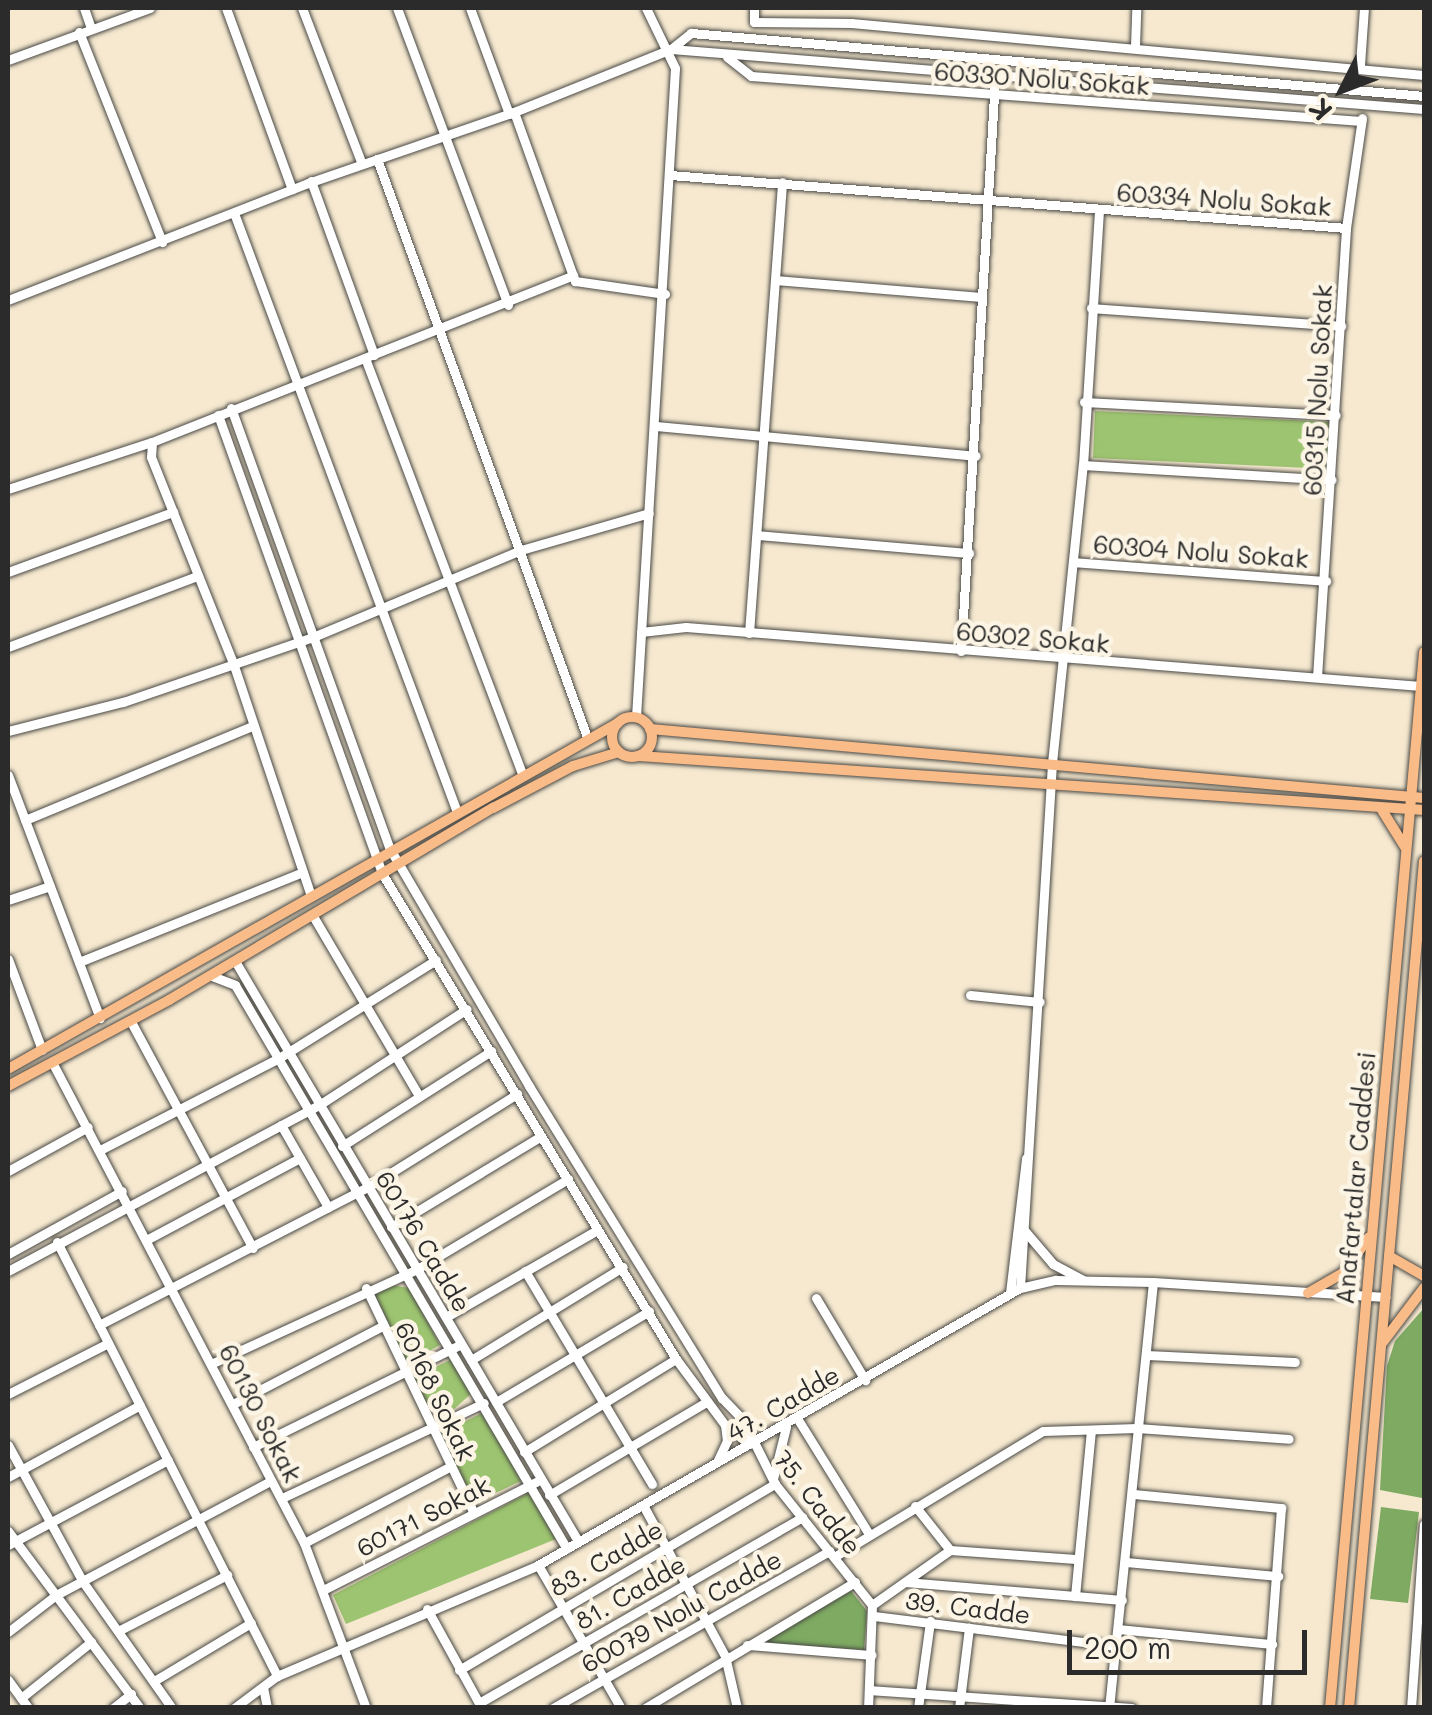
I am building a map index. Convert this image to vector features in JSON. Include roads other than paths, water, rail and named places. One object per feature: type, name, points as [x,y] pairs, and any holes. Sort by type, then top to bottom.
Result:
[{"type":"main road","name":"Anafartalar Caddesi","points":[[1330,1708],[1424,652]]},
{"type":"main road","points":[[8,1069],[587,738],[636,717],[650,729],[1424,798]]},
{"type":"main road","points":[[618,723],[612,740],[619,752]]},
{"type":"main road","points":[[639,756],[649,747],[650,729]]},
{"type":"main road","points":[[8,1086],[235,962],[573,766],[619,752],[1052,788],[1424,810]]},
{"type":"main road","points":[[1382,810],[1406,848]]},
{"type":"main road","name":"Anafartalar Caddesi","points":[[1349,1708],[1424,861]]},
{"type":"main road","points":[[1308,1294],[1344,1273],[1370,1236]]},
{"type":"main road","points":[[1389,1256],[1424,1276]]},
{"type":"main road","points":[[1383,1343],[1424,1288]]},
{"type":"street","points":[[84,8],[91,28]]},
{"type":"street","points":[[8,60],[150,8]]},
{"type":"street","points":[[226,8],[292,189]]},
{"type":"street","points":[[302,8],[362,164]]},
{"type":"street","points":[[397,8],[508,305]]},
{"type":"street","points":[[470,8],[576,281],[665,294]]},
{"type":"street","points":[[636,717],[676,68],[670,49],[646,8]]},
{"type":"street","points":[[754,8],[754,22],[851,23],[1360,65],[1424,75]]},
{"type":"street","points":[[1134,46],[1136,8]]},
{"type":"street","points":[[1360,65],[1364,8]]},
{"type":"street","points":[[79,32],[162,242]]},
{"type":"street","points":[[8,300],[292,189],[511,113],[670,49],[691,33],[1424,96]]},
{"type":"street","points":[[670,49],[995,78],[1424,109]]},
{"type":"street","name":"60330 Nolu Sokak","points":[[726,56],[751,76],[1361,122]]},
{"type":"street","points":[[962,651],[976,456],[984,197],[995,78]]},
{"type":"street","name":"60315 Nolu Sokak","points":[[1317,678],[1346,228],[1361,122],[1368,107]]},
{"type":"street","points":[[377,159],[587,738]]},
{"type":"street","name":"60334 Nolu Sokak","points":[[670,174],[1346,228]]},
{"type":"street","points":[[311,182],[369,356],[523,776]]},
{"type":"street","points":[[750,633],[782,182]]},
{"type":"street","points":[[1010,1293],[1040,1002],[1052,763],[1074,562],[1099,210]]},
{"type":"street","points":[[234,213],[457,812]]},
{"type":"street","points":[[8,488],[152,442],[231,408],[508,305],[573,274]]},
{"type":"street","points":[[775,280],[981,297]]},
{"type":"street","points":[[1091,308],[1341,326]]},
{"type":"street","points":[[1084,402],[1336,414]]},
{"type":"street","name":"75. Cadde","points":[[231,408],[390,849],[520,1071],[722,1398],[742,1420],[751,1446],[774,1483],[855,1582],[873,1610]]},
{"type":"street","points":[[218,415],[383,875],[597,1230],[624,1267],[676,1359],[725,1426],[751,1446]]},
{"type":"street","points":[[655,426],[976,456]]},
{"type":"street","points":[[152,442],[151,457],[233,662],[250,728],[312,896]]},
{"type":"street","points":[[1082,464],[1332,480]]},
{"type":"street","points":[[8,572],[173,512]]},
{"type":"street","points":[[8,731],[123,702],[313,637],[521,550],[649,513]]},
{"type":"street","points":[[756,535],[969,553]]},
{"type":"street","name":"60304 Nolu Sokak","points":[[1074,562],[1326,581]]},
{"type":"street","points":[[8,646],[197,576]]},
{"type":"street","name":"60302 Sokak","points":[[641,632],[750,633],[1421,686]]},
{"type":"street","points":[[24,820],[250,728]]},
{"type":"street","points":[[8,775],[100,1018]]},
{"type":"street","points":[[79,962],[302,872]]},
{"type":"street","points":[[8,900],[50,886]]},
{"type":"street","points":[[313,916],[418,1096]]},
{"type":"street","points":[[8,959],[42,1050]]},
{"type":"street","points":[[100,1150],[279,1058],[436,960]]},
{"type":"street","name":"60176 Cadde","points":[[235,962],[288,1050],[313,1106],[342,1146],[363,1189],[392,1227],[412,1271],[446,1317],[457,1346],[471,1360],[496,1402],[536,1482],[549,1495],[578,1542]]},
{"type":"street","points":[[209,976],[227,977],[235,985],[313,1106],[457,1346],[484,1403],[536,1482],[566,1549]]},
{"type":"street","points":[[970,995],[1040,1002]]},
{"type":"street","points":[[8,1270],[128,1202],[281,1125],[467,1009]]},
{"type":"street","points":[[130,1020],[252,1248]]},
{"type":"street","points":[[342,1146],[492,1051]]},
{"type":"street","name":"60130 Sokak","points":[[52,1062],[304,1543],[325,1589],[366,1708]]},
{"type":"street","points":[[99,1324],[174,1290],[363,1189],[517,1094]]},
{"type":"street","points":[[281,1125],[328,1207]]},
{"type":"street","points":[[8,1171],[88,1127]]},
{"type":"street","points":[[392,1227],[542,1136]]},
{"type":"street","points":[[148,1239],[300,1158]]},
{"type":"street","points":[[1020,1288],[1026,1158]]},
{"type":"street","points":[[213,1364],[366,1288],[412,1271],[568,1180]]},
{"type":"street","points":[[8,1254],[122,1190]]},
{"type":"street","points":[[446,1317],[597,1230]]},
{"type":"street","points":[[1024,1230],[1053,1264],[1085,1281]]},
{"type":"street","points":[[57,1242],[278,1676]]},
{"type":"street","points":[[471,1360],[624,1267]]},
{"type":"street","points":[[526,1271],[652,1484]]},
{"type":"street","name":"47. Cadde","points":[[234,1708],[278,1676],[427,1609],[538,1565],[1020,1288],[1085,1281],[1154,1282],[1386,1297]]},
{"type":"street","points":[[1109,1707],[1154,1282]]},
{"type":"street","name":"60168 Sokak","points":[[366,1288],[474,1511]]},
{"type":"street","points":[[816,1298],[865,1380]]},
{"type":"street","points":[[496,1402],[649,1311]]},
{"type":"street","points":[[233,1404],[382,1326]]},
{"type":"street","points":[[8,1394],[108,1343]]},
{"type":"street","points":[[253,1447],[457,1346]]},
{"type":"street","points":[[1146,1355],[1295,1362]]},
{"type":"street","points":[[524,1452],[676,1359]]},
{"type":"street","points":[[549,1495],[706,1402]]},
{"type":"street","points":[[282,1498],[484,1403]]},
{"type":"street","points":[[8,1477],[140,1406]]},
{"type":"street","points":[[774,1483],[774,1459],[792,1421]]},
{"type":"street","points":[[792,1421],[870,1534]]},
{"type":"street","points":[[716,1463],[727,1441],[725,1426]]},
{"type":"street","name":"60079 Nolu Cadde","points":[[553,1708],[705,1620],[870,1534],[1043,1430],[1137,1428],[1289,1439]]},
{"type":"street","points":[[1075,1596],[1090,1430]]},
{"type":"street","points":[[8,1445],[83,1582],[172,1708]]},
{"type":"street","points":[[140,1708],[10,1539],[51,1525],[168,1460]]},
{"type":"street","points":[[304,1543],[451,1466]]},
{"type":"street","points":[[8,1632],[56,1595],[196,1516],[270,1481]]},
{"type":"street","name":"60171 Sokak","points":[[325,1589],[536,1482]]},
{"type":"street","name":"83. Cadde","points":[[460,1670],[774,1483]]},
{"type":"street","points":[[1133,1494],[1281,1508],[1266,1708]]},
{"type":"street","points":[[644,1504],[724,1656],[737,1708]]},
{"type":"street","points":[[914,1506],[950,1550]]},
{"type":"street","name":"81. Cadde","points":[[480,1705],[802,1516]]},
{"type":"street","points":[[1411,1708],[1424,1524]]},
{"type":"street","points":[[868,1708],[873,1610],[905,1582],[950,1550],[1076,1559]]},
{"type":"street","points":[[1126,1562],[1278,1576]]},
{"type":"street","points":[[538,1565],[622,1708]]},
{"type":"street","points":[[118,1632],[226,1576]]},
{"type":"street","points":[[645,1707],[724,1656],[855,1582]]},
{"type":"street","points":[[905,1582],[1122,1600]]},
{"type":"street","points":[[427,1609],[480,1705]]},
{"type":"street","name":"39. Cadde","points":[[873,1610],[969,1628],[1116,1646]]},
{"type":"street","points":[[918,1708],[930,1621]]},
{"type":"street","points":[[154,1681],[251,1623]]},
{"type":"street","points":[[959,1708],[969,1628]]},
{"type":"street","points":[[1118,1629],[1272,1644]]},
{"type":"street","points":[[21,1698],[92,1642]]},
{"type":"street","points":[[746,1644],[872,1655]]},
{"type":"street","points":[[8,1680],[28,1708]]},
{"type":"street","points":[[262,1687],[267,1708]]},
{"type":"street","points":[[869,1690],[1131,1708]]},
{"type":"street","points":[[113,1708],[130,1694]]},
{"type":"street","points":[[645,1707],[654,1708]]}]
